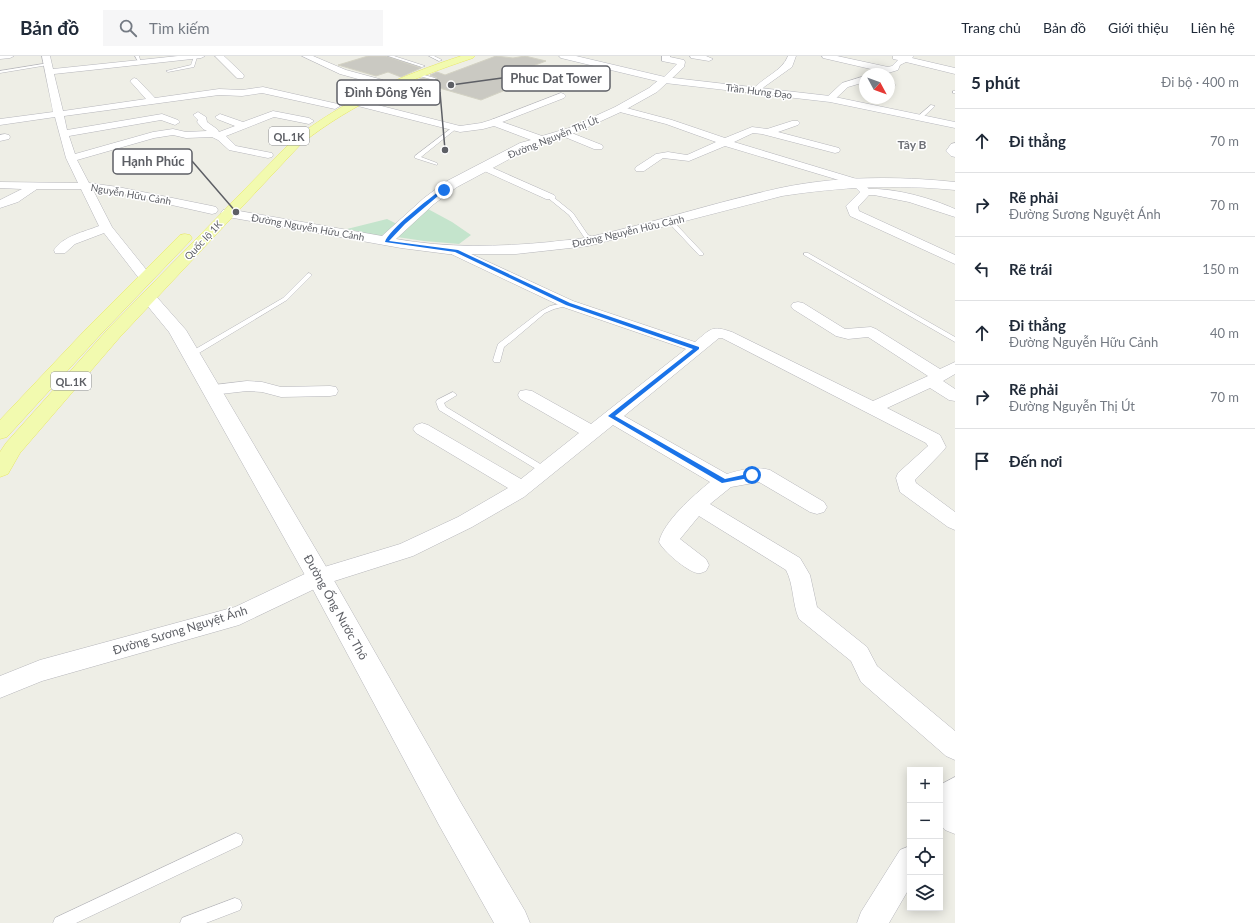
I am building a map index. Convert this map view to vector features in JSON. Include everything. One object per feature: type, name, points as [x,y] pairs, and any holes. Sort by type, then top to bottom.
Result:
[{"type":"main road","name":"Quốc lộ 1K","points":[[420,70],[436,58],[453,56]]},
{"type":"main road","name":"Quốc lộ 1K","points":[[264,159],[309,121],[335,106],[420,70],[470,56]]},
{"type":"main road","name":"Quốc lộ 1K","points":[[0,469],[13,448],[55,398],[114,333],[199,224],[219,209],[319,124],[385,84]]},
{"type":"main road","name":"Quốc lộ 1K","points":[[0,432],[94,331],[148,288],[219,209]]},
{"type":"street","points":[[0,57],[10,56]]},
{"type":"street","points":[[99,66],[101,56]]},
{"type":"street","points":[[148,288],[106,228],[71,158],[63,134],[60,114],[48,64],[99,66],[138,59],[198,56]]},
{"type":"street","points":[[219,56],[243,80],[259,90],[308,99],[335,106]]},
{"type":"street","points":[[306,56],[343,72],[385,84]]},
{"type":"street","name":"Trần Hưng Đạo","points":[[564,56],[665,80],[830,99],[955,125]]},
{"type":"street","points":[[665,80],[681,66],[684,59],[665,59],[666,56]]},
{"type":"street","points":[[694,56],[710,59]]},
{"type":"street","points":[[756,91],[761,85],[789,65],[792,56]]},
{"type":"street","points":[[831,56],[888,70],[895,68],[907,58]]},
{"type":"street","points":[[889,56],[907,58],[955,71]]},
{"type":"street","points":[[849,74],[859,77]]},
{"type":"street","name":"Đường Nguyễn Thị Út","points":[[386,241],[429,201],[452,184],[524,146],[564,133],[619,109],[653,90],[665,80]]},
{"type":"street","points":[[830,99],[845,85],[859,80]]},
{"type":"street","points":[[134,81],[154,102]]},
{"type":"street","points":[[0,122],[219,92],[242,93],[259,90]]},
{"type":"street","points":[[354,102],[460,129],[483,126],[561,96]]},
{"type":"street","points":[[619,109],[669,122],[724,142],[861,187],[943,208],[955,213]]},
{"type":"street","points":[[71,158],[165,133],[177,132],[191,135],[215,135],[239,128],[242,125],[273,114],[309,121]]},
{"type":"street","points":[[198,115],[203,119],[202,122],[206,125],[206,127],[214,131],[215,135],[233,148],[264,159]]},
{"type":"street","points":[[63,134],[162,117],[175,122]]},
{"type":"street","points":[[220,117],[242,125]]},
{"type":"street","points":[[494,122],[542,140]]},
{"type":"street","points":[[768,132],[796,123]]},
{"type":"street","points":[[640,170],[660,155],[670,155],[686,159],[752,130],[768,132],[835,150]]},
{"type":"street","points":[[564,133],[598,147]]},
{"type":"street","points":[[955,146],[951,151],[955,154]]},
{"type":"street","points":[[237,160],[264,159]]},
{"type":"street","points":[[484,167],[550,197]]},
{"type":"street","name":"Đường Nguyễn Hữu Cảnh","points":[[219,209],[386,241],[456,251],[516,250],[547,248],[597,240],[781,192],[861,187],[912,181],[955,186]]},
{"type":"street","name":"Nguyễn Hữu Cảnh","points":[[0,185],[84,186],[118,190],[219,209]]},
{"type":"street","points":[[0,204],[7,203],[34,186]]},
{"type":"street","points":[[861,187],[852,206],[854,213],[955,260]]},
{"type":"street","points":[[60,250],[71,241],[106,228]]},
{"type":"street","points":[[456,251],[568,304],[697,348]]},
{"type":"street","name":"Đường Ống Nước Thô","points":[[148,288],[173,324],[212,390],[319,577],[450,814],[513,923]]},
{"type":"street","points":[[798,306],[841,333],[848,334],[871,332],[935,378],[955,396]]},
{"type":"street","name":"Đường Sương Nguyệt Ánh","points":[[0,687],[40,671],[239,615],[319,577],[406,550],[465,522],[522,488],[717,332],[727,335],[873,408]]},
{"type":"street","points":[[873,408],[955,368]]},
{"type":"street","points":[[212,390],[262,386],[281,392],[330,391]]},
{"type":"street","points":[[526,395],[592,432]]},
{"type":"street","points":[[873,408],[934,439],[936,447],[905,478],[907,487],[955,522]]},
{"type":"street","points":[[611,416],[724,481]]},
{"type":"street","points":[[422,429],[522,488]]},
{"type":"street","points":[[699,565],[669,542],[670,534],[724,481],[752,475],[763,475],[817,507]]},
{"type":"street","points":[[698,506],[793,564],[799,575],[806,608],[811,615],[859,654],[869,674],[955,747]]},
{"type":"street","points":[[872,923],[907,865]]},
{"type":"lane","points":[[168,70],[193,66],[198,56]]},
{"type":"lane","points":[[390,56],[420,70],[434,79]]},
{"type":"lane","points":[[0,72],[48,64]]},
{"type":"lane","points":[[919,118],[933,106]]},
{"type":"lane","points":[[435,164],[417,156],[455,128]]},
{"type":"lane","points":[[550,197],[571,214],[586,236],[597,240]]},
{"type":"lane","points":[[670,221],[701,254]]},
{"type":"lane","points":[[806,254],[955,340]]},
{"type":"lane","points":[[191,354],[285,299],[309,275]]},
{"type":"lane","points":[[497,360],[501,346],[510,338],[552,307],[568,304]]},
{"type":"lane","points":[[453,394],[440,402],[442,408],[544,470]]},
{"type":"lane","points":[[60,923],[236,840]]},
{"type":"lane","points":[[187,923],[235,905]]},
{"type":"green space","points":[[428,209],[452,222],[471,235],[459,244],[397,237]]},
{"type":"green space","points":[[387,219],[397,224],[383,237],[347,229]]},
{"type":"building","points":[[368,56],[386,56],[421,68],[401,77],[388,72],[376,76],[338,65]]},
{"type":"building","points":[[496,56],[513,58],[525,56],[546,61],[509,75],[528,81],[481,100],[415,81],[422,78],[435,81],[437,78],[430,75],[437,72],[445,75]]},
{"type":"place","name":"Phuc Dat Tower","points":[[451,85]]},
{"type":"place","name":"Đình Đông Yên","points":[[445,150]]},
{"type":"place","name":"Hạnh Phúc","points":[[236,212]]},
{"type":"district","name":"Tây B","points":[[912,144]]},
{"type":"route","points":[[444,190],[429,201],[386,241],[456,251],[568,304],[697,348],[611,416],[724,481],[752,475]]}]
